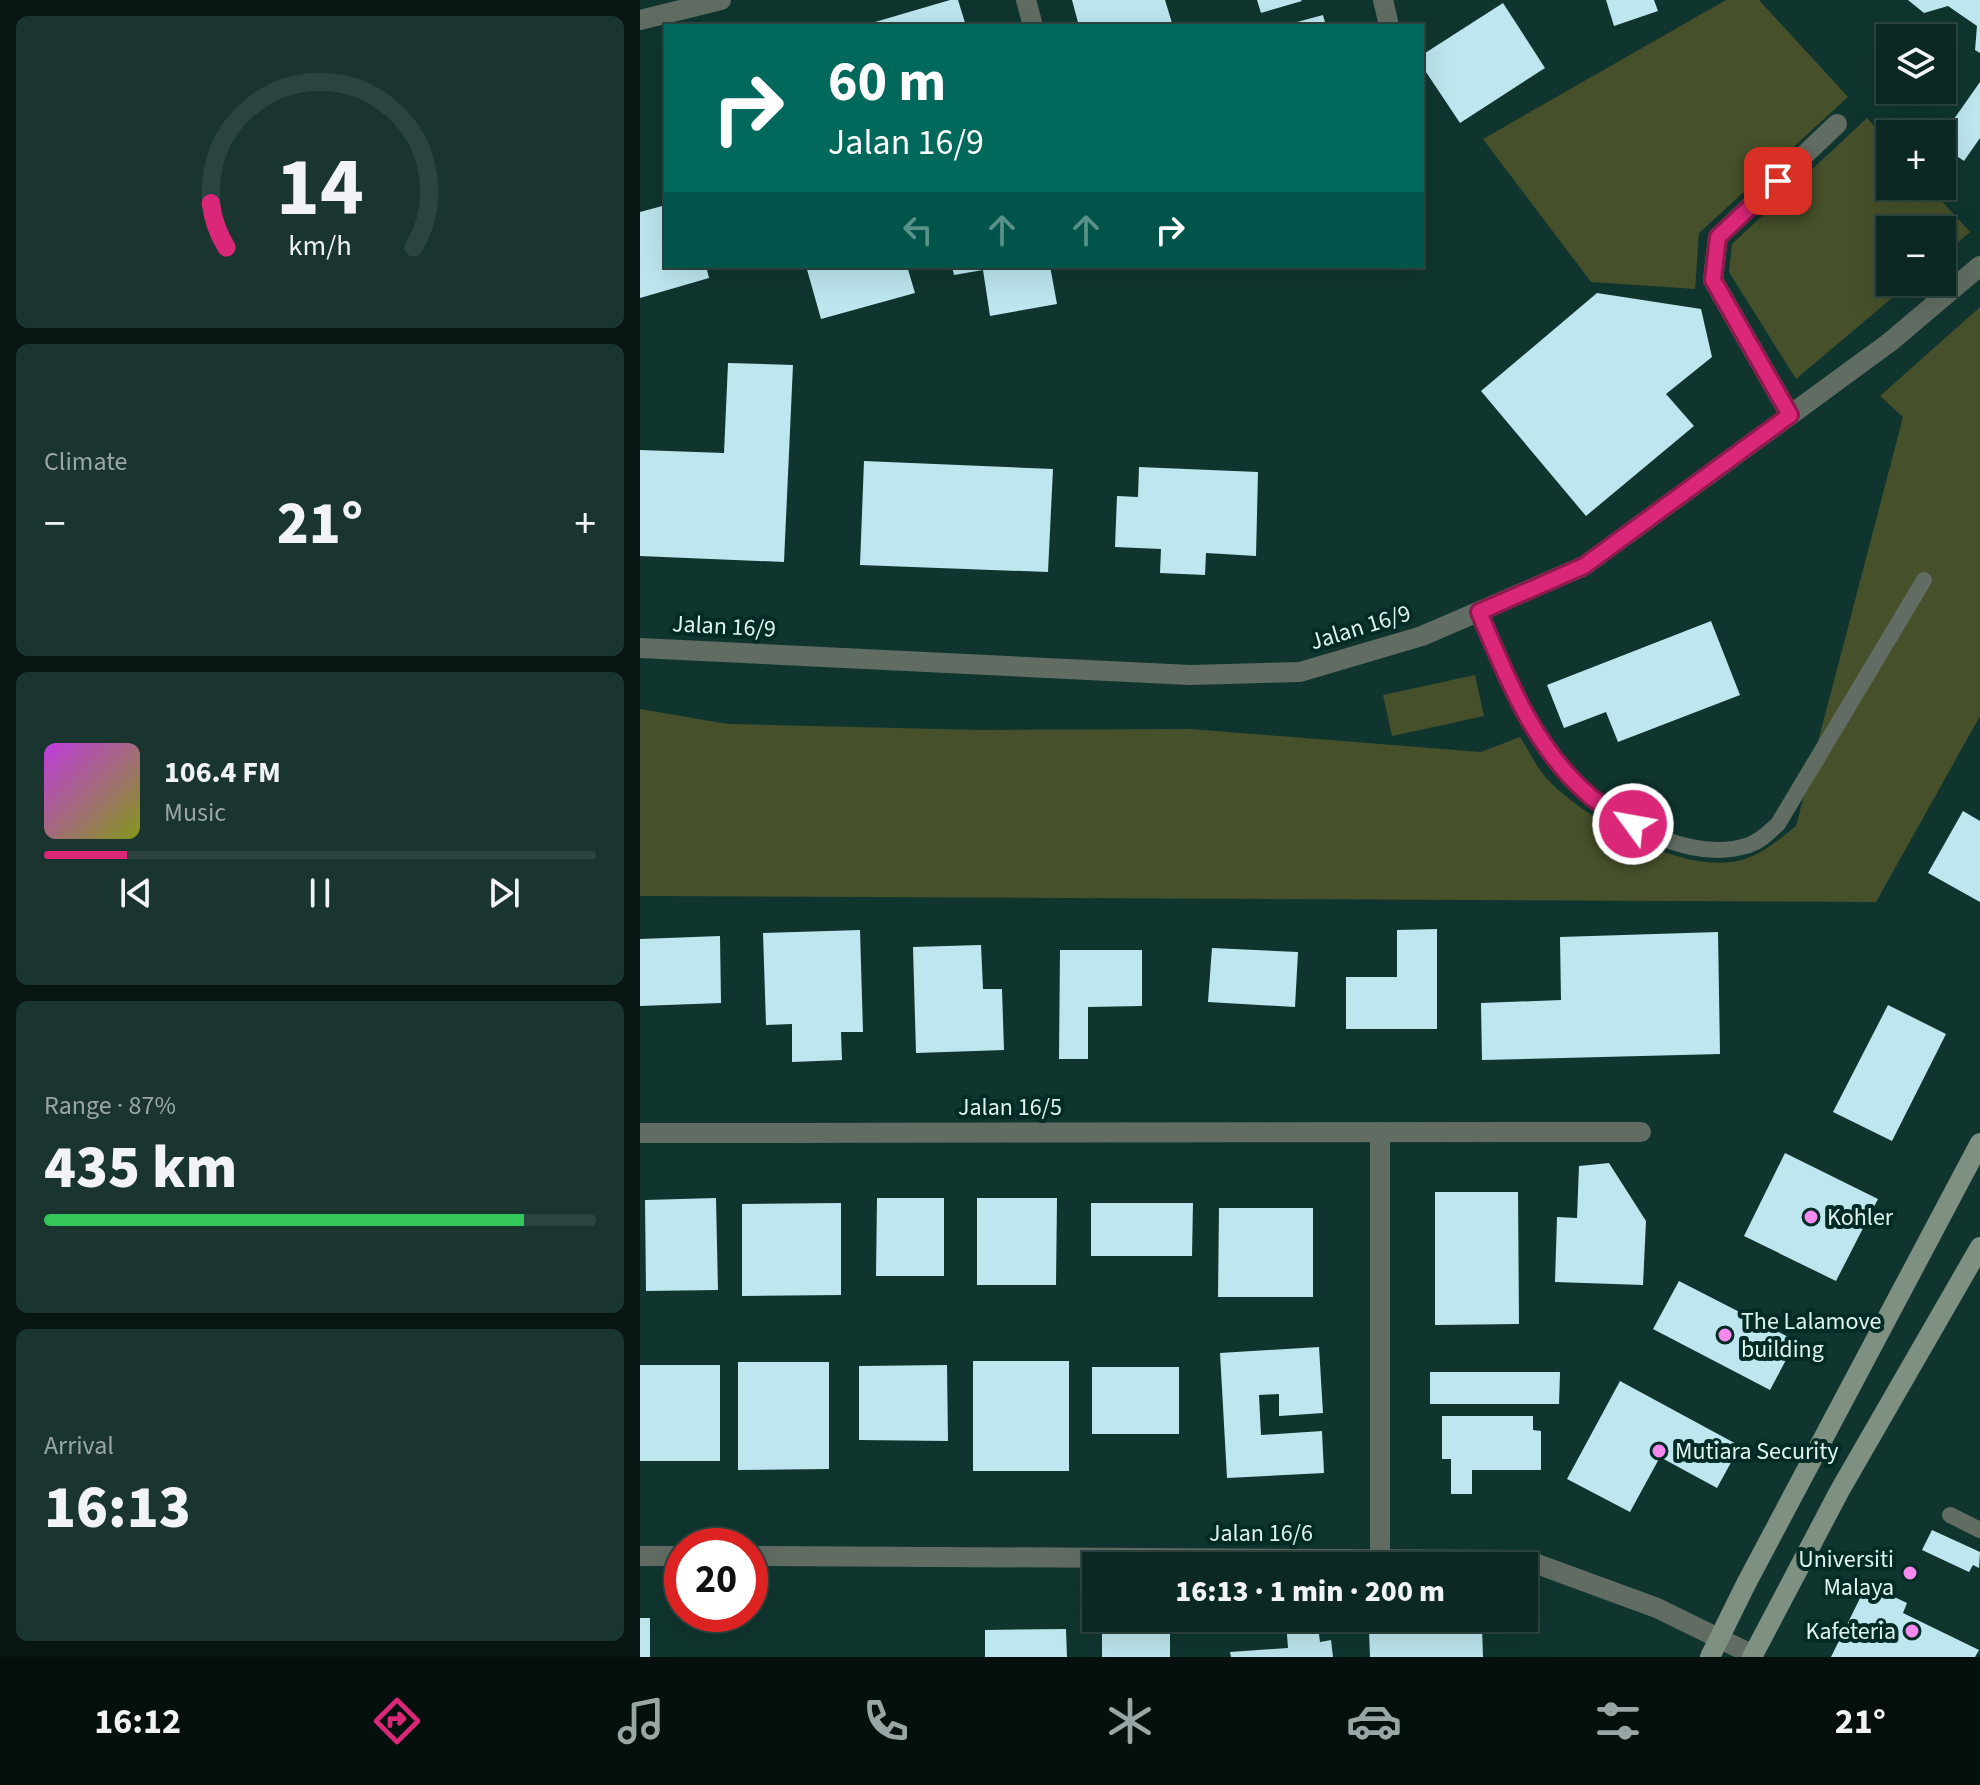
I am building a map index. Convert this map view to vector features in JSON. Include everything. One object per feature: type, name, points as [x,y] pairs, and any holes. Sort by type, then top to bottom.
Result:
[{"type":"main road","points":[[1714,1648],[1980,1143]]},
{"type":"main road","points":[[1752,1656],[1840,1490],[1980,1247]]},
{"type":"street","points":[[640,20],[680,18],[721,0]]},
{"type":"street","points":[[1026,0],[1032,24]]},
{"type":"street","points":[[1383,0],[1388,21]]},
{"type":"street","points":[[1790,415],[1713,280],[1718,237],[1837,124]]},
{"type":"street","name":"Jalan 16/9","points":[[640,648],[1190,675],[1300,672],[1422,636],[1584,566],[1890,342],[1980,266]]},
{"type":"street","points":[[1380,1132],[1380,1552]]},
{"type":"street","name":"Jalan 16/5","points":[[640,1133],[1641,1132]]},
{"type":"street","points":[[640,1556],[664,1556]]},
{"type":"street","name":"Jalan 16/6","points":[[768,1556],[1082,1558]]},
{"type":"street","name":"Jalan 16/6","points":[[1538,1564],[1657,1608],[1714,1648],[1752,1656]]},
{"type":"lane","points":[[1479,612],[1512,689],[1542,742],[1592,798],[1633,824],[1668,841],[1701,849],[1730,849],[1750,845],[1765,837],[1778,824],[1924,580]]},
{"type":"lane","points":[[1950,1515],[1980,1530]]},
{"type":"green space","points":[[1726,0],[1759,0],[1848,97],[1699,233],[1695,289],[1591,282],[1483,139]]},
{"type":"green space","points":[[1867,118],[1876,128],[1876,200],[1941,200],[1955,216],[1876,216],[1876,296],[1894,296],[1796,379],[1729,272],[1732,244]]},
{"type":"green space","points":[[1956,217],[1970,232],[1956,244]]},
{"type":"green space","points":[[1980,307],[1980,716],[1876,902],[640,896],[640,709],[728,724],[981,730],[1190,729],[1481,752],[1520,737],[1538,767],[1568,798],[1641,843],[1696,861],[1722,863],[1752,856],[1796,826],[1903,417],[1880,396]]},
{"type":"green space","points":[[1475,675],[1484,716],[1392,736],[1383,695]]},
{"type":"building","points":[[958,0],[965,24],[876,24]]},
{"type":"building","points":[[1072,0],[1165,0],[1172,23],[1169,24],[1078,24]]},
{"type":"building","points":[[1257,0],[1301,0],[1302,1],[1261,13]]},
{"type":"building","points":[[1606,0],[1654,0],[1658,11],[1614,26]]},
{"type":"building","points":[[1908,0],[1980,0],[1980,53],[1975,50],[1977,26],[1948,6],[1924,13]]},
{"type":"building","points":[[1503,3],[1545,68],[1460,123],[1424,69],[1424,54]]},
{"type":"building","points":[[1323,15],[1325,24],[1290,24]]},
{"type":"building","points":[[1980,82],[1980,138],[1964,161],[1956,156],[1956,120],[1953,120]]},
{"type":"building","points":[[664,206],[664,268],[706,268],[709,278],[640,298],[640,212]]},
{"type":"building","points":[[807,268],[908,268],[915,293],[821,319]]},
{"type":"building","points":[[952,268],[1050,268],[1057,304],[990,316],[983,270],[954,275]]},
{"type":"building","points":[[1597,293],[1701,309],[1712,357],[1666,394],[1694,426],[1586,516],[1481,391]]},
{"type":"building","points":[[728,363],[793,365],[784,562],[640,556],[640,450],[724,453]]},
{"type":"building","points":[[864,461],[1053,469],[1048,572],[860,565]]},
{"type":"building","points":[[1139,467],[1258,472],[1256,556],[1206,553],[1205,575],[1160,573],[1161,549],[1115,547],[1117,496],[1138,497]]},
{"type":"building","points":[[1711,621],[1740,695],[1618,742],[1606,712],[1564,728],[1547,685]]},
{"type":"building","points":[[1963,811],[1980,821],[1980,902],[1928,873]]},
{"type":"building","points":[[1437,929],[1437,1029],[1346,1029],[1346,977],[1397,977],[1397,930]]},
{"type":"building","points":[[860,930],[863,1032],[841,1032],[842,1060],[792,1062],[792,1024],[766,1025],[763,933]]},
{"type":"building","points":[[1718,932],[1720,1054],[1482,1060],[1481,1003],[1561,1000],[1560,937]]},
{"type":"building","points":[[720,936],[721,1003],[640,1006],[640,939]]},
{"type":"building","points":[[981,945],[983,989],[1002,989],[1004,1050],[916,1053],[913,947]]},
{"type":"building","points":[[1212,948],[1298,952],[1295,1007],[1208,1002]]},
{"type":"building","points":[[1060,950],[1142,950],[1142,1006],[1088,1007],[1088,1059],[1059,1059]]},
{"type":"building","points":[[1888,1005],[1946,1034],[1892,1141],[1833,1112]]},
{"type":"building","name":"Kohler","points":[[1785,1153],[1878,1199],[1836,1281],[1744,1236]]},
{"type":"building","points":[[1609,1163],[1646,1221],[1643,1285],[1555,1282],[1557,1217],[1577,1218],[1579,1166]]},
{"type":"building","points":[[1435,1192],[1518,1192],[1519,1324],[1435,1325]]},
{"type":"building","points":[[716,1198],[718,1290],[646,1291],[645,1200]]},
{"type":"building","points":[[877,1198],[944,1198],[944,1276],[876,1276]]},
{"type":"building","points":[[977,1198],[1057,1198],[1056,1285],[977,1285]]},
{"type":"building","points":[[841,1203],[841,1295],[742,1296],[742,1204]]},
{"type":"building","points":[[1091,1203],[1193,1203],[1192,1256],[1091,1256]]},
{"type":"building","points":[[1219,1208],[1313,1208],[1313,1297],[1218,1297]]},
{"type":"building","name":"The Lalamove building","points":[[1679,1281],[1796,1341],[1770,1390],[1653,1329]]},
{"type":"building","points":[[1319,1347],[1323,1413],[1279,1416],[1279,1394],[1259,1395],[1261,1435],[1322,1431],[1324,1473],[1227,1478],[1220,1353]]},
{"type":"building","points":[[973,1361],[1069,1361],[1069,1471],[973,1471]]},
{"type":"building","points":[[738,1362],[829,1362],[829,1469],[738,1470]]},
{"type":"building","points":[[640,1365],[720,1365],[720,1461],[640,1461]]},
{"type":"building","points":[[947,1365],[948,1441],[859,1440],[859,1366]]},
{"type":"building","points":[[1092,1367],[1179,1367],[1179,1434],[1092,1434]]},
{"type":"building","points":[[1430,1372],[1560,1372],[1559,1404],[1430,1404]]},
{"type":"building","name":"Mutiara Security","points":[[1620,1381],[1740,1446],[1717,1488],[1660,1457],[1630,1512],[1567,1479]]},
{"type":"building","points":[[1442,1416],[1533,1416],[1533,1430],[1541,1431],[1541,1470],[1472,1470],[1472,1494],[1451,1494],[1451,1459],[1442,1459]]},
{"type":"building","points":[[1932,1530],[1980,1552],[1979,1568],[1973,1565],[1969,1572],[1922,1550]]},
{"type":"building","points":[[1867,1584],[1907,1603],[1903,1613],[1979,1650],[1975,1657],[1831,1657]]},
{"type":"building","points":[[640,1618],[650,1618],[650,1657],[640,1657]]},
{"type":"building","points":[[1066,1629],[1067,1657],[985,1657],[985,1630]]},
{"type":"building","points":[[1102,1632],[1170,1632],[1170,1657],[1102,1657]]},
{"type":"building","points":[[1287,1632],[1319,1632],[1320,1642],[1331,1640],[1333,1657],[1231,1657],[1230,1652],[1288,1648]]},
{"type":"building","points":[[1369,1632],[1482,1632],[1483,1657],[1370,1657]]},
{"type":"place","name":"Kohler","points":[[1811,1217]]},
{"type":"place","name":"The Lalamove building","points":[[1725,1335]]},
{"type":"place","name":"Mutiara Security","points":[[1659,1451]]},
{"type":"place","name":"Universiti Malaya","points":[[1910,1573]]},
{"type":"place","name":"Kafeteria","points":[[1912,1631]]},
{"type":"route","points":[[1633,824],[1592,798],[1542,742],[1512,689],[1479,612],[1584,566],[1790,415],[1713,280],[1718,237],[1778,181]]}]
